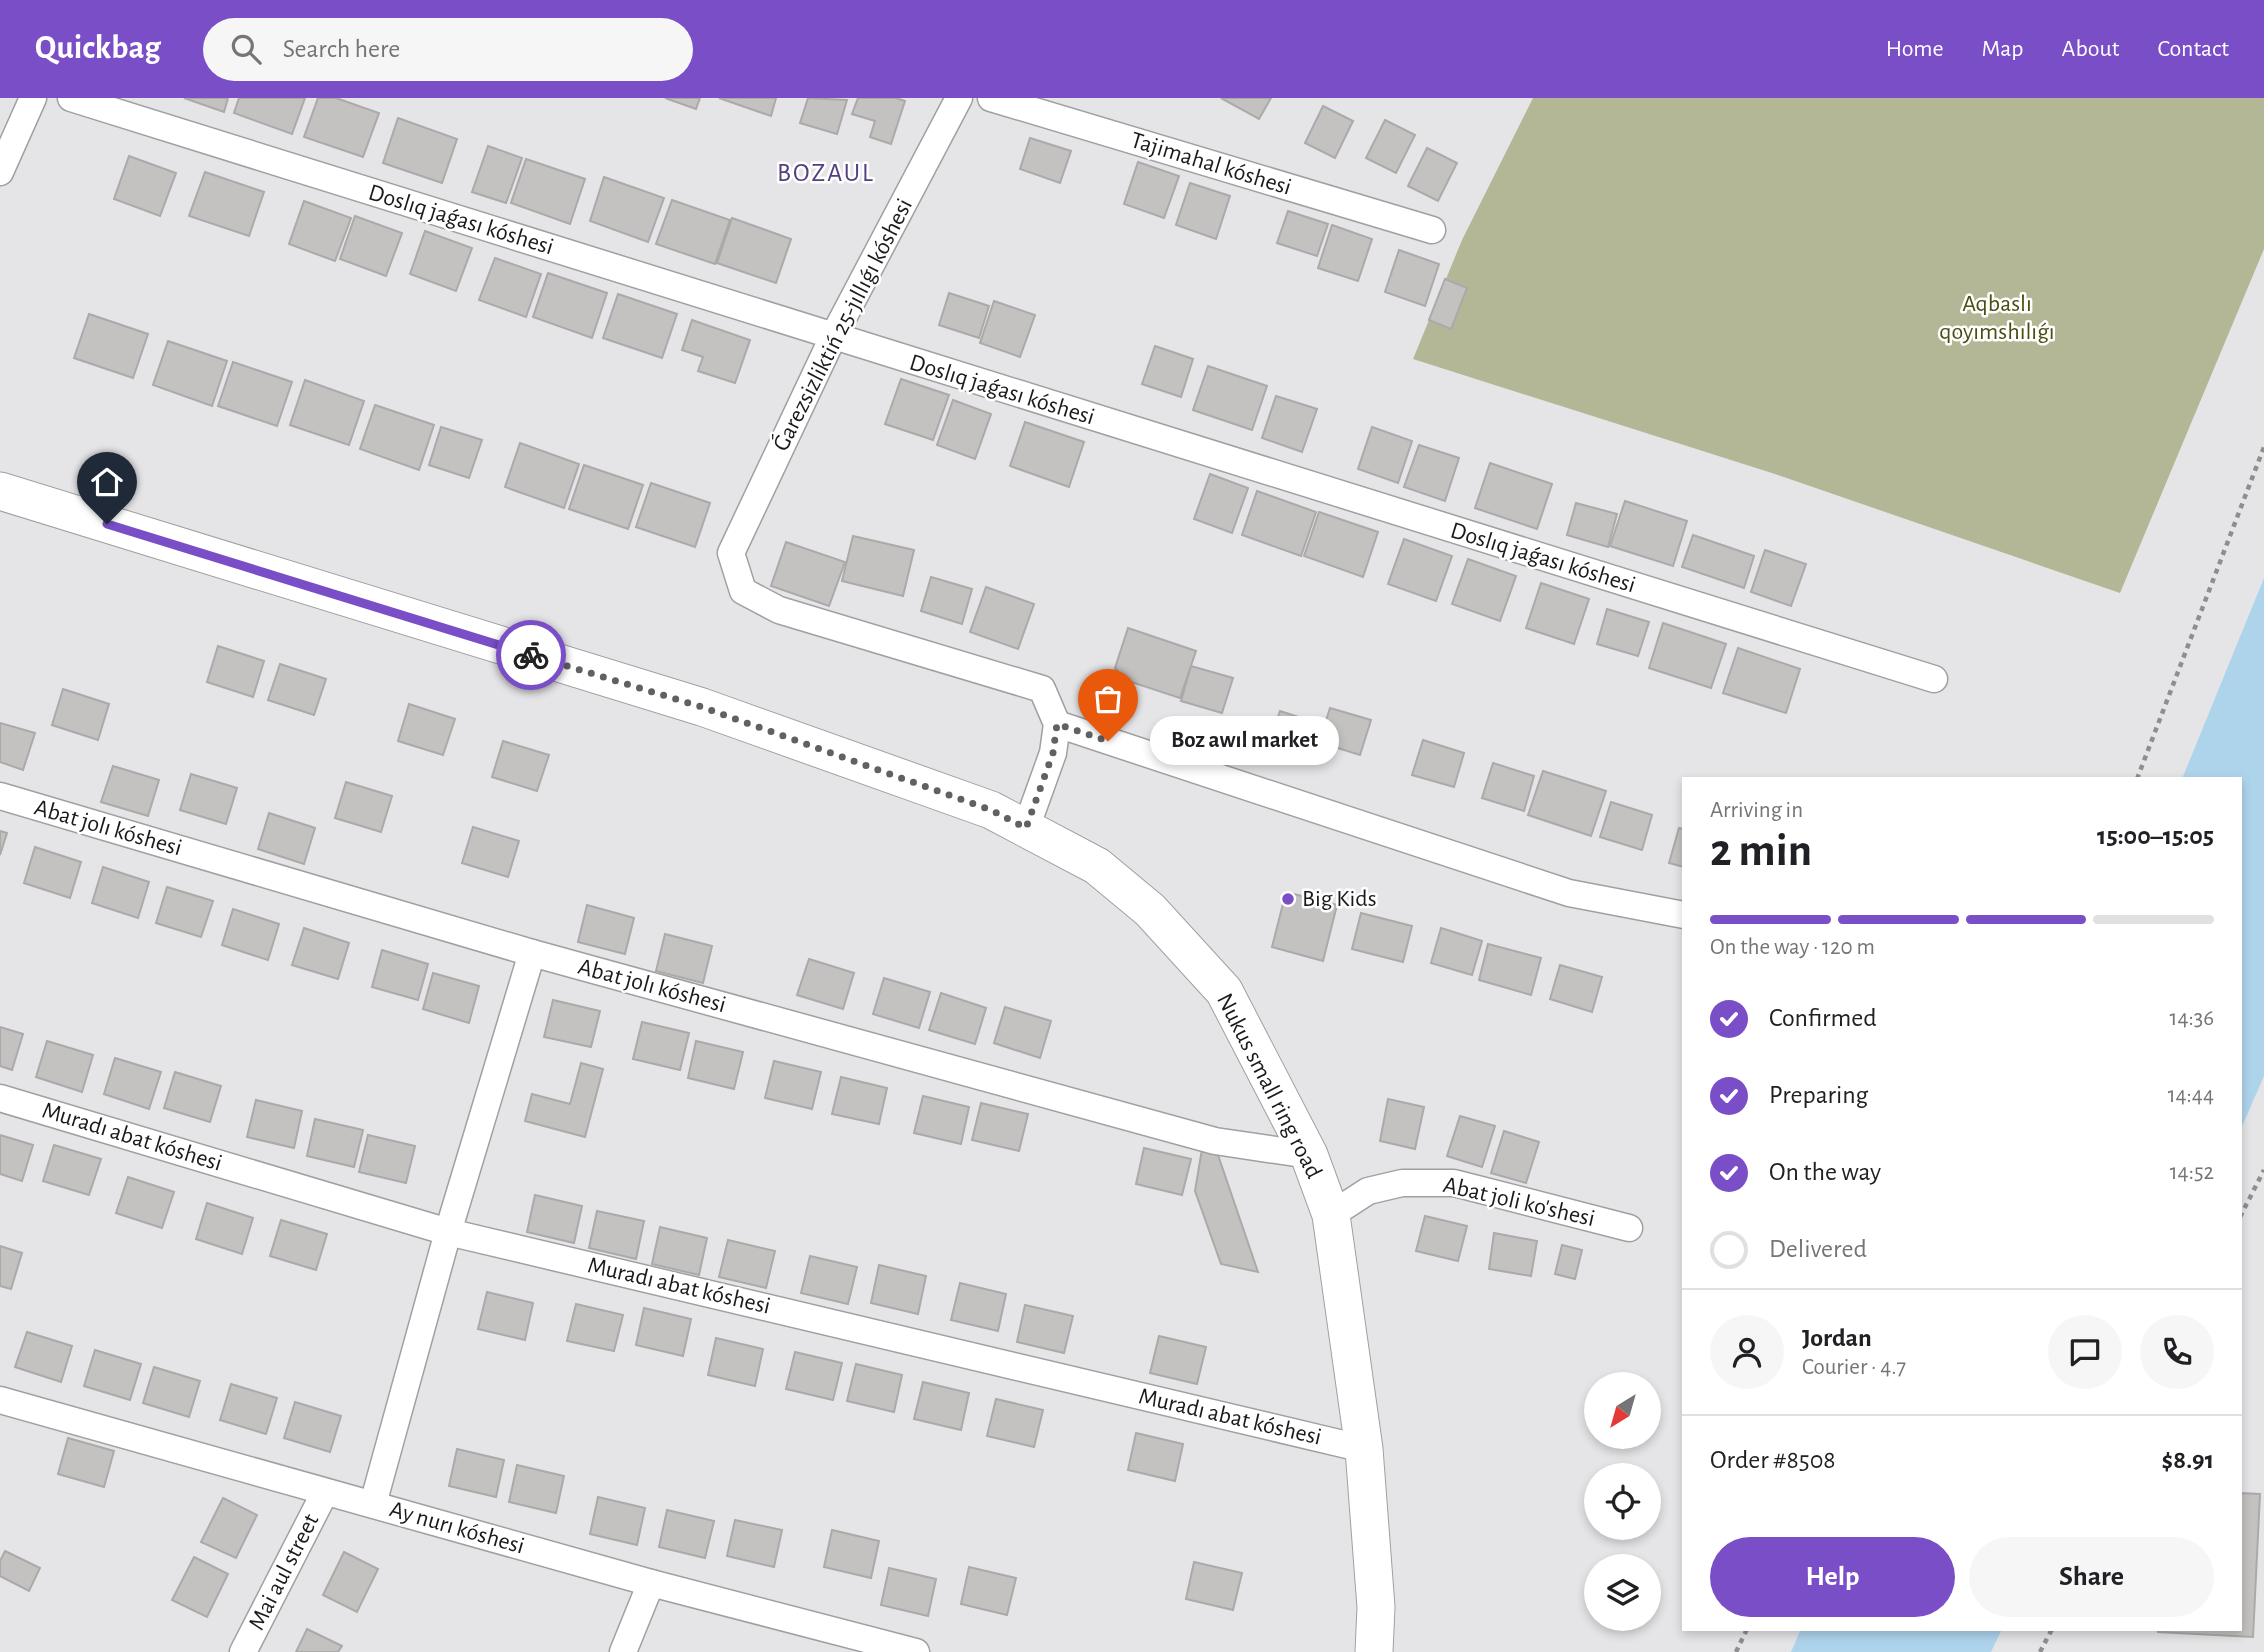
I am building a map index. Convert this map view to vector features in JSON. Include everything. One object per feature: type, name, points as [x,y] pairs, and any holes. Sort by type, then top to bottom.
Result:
[{"type":"main road","name":"Nukus small ring road","points":[[0,491],[702,707],[991,810],[1097,866],[1129,892],[1150,910],[1224,991],[1309,1155],[1331,1215],[1364,1449],[1376,1607],[1374,1652]]},
{"type":"street","points":[[0,172],[33,98]]},
{"type":"street","name":"Doslıq jaǵası kóshesi","points":[[71,98],[1934,679]]},
{"type":"street","name":"Ǵarezsizliktiń 25-jıllıǵı kóshesi","points":[[959,98],[833,337],[731,553],[743,591],[779,610],[1042,689],[1057,724]]},
{"type":"street","name":"Tajimahal kóshesi","points":[[990,98],[1432,230]]},
{"type":"street","points":[[1026,828],[1053,753],[1057,724],[1569,892],[1682,915]]},
{"type":"street","name":"Abat jolı kóshesi","points":[[0,796],[532,953],[1215,1141],[1309,1155]]},
{"type":"street","points":[[373,1504],[448,1232],[532,953]]},
{"type":"street","name":"Muradı abat kóshesi","points":[[0,1098],[448,1232],[1364,1449]]},
{"type":"street","name":"Abat joli ko'shesi","points":[[1331,1215],[1367,1191],[1402,1183],[1454,1183],[1629,1228]]},
{"type":"street","name":"Ay nurı kóshesi","points":[[0,1400],[651,1584],[916,1652]]},
{"type":"street","name":"Mai aul street","points":[[243,1652],[325,1492]]},
{"type":"street","points":[[623,1652],[651,1584]]},
{"type":"path","points":[[2138,777],[2264,447]]},
{"type":"path","points":[[2242,1213],[2264,1170]]},
{"type":"path","points":[[1737,1652],[1745,1631]]},
{"type":"path","points":[[2040,1652],[2051,1631]]},
{"type":"green space","name":"Aqbaslı qoyımshılıǵı","points":[[1533,98],[2264,98],[2264,249],[2120,593],[1775,474],[1413,359],[1462,240]]},
{"type":"water","points":[[2264,578],[2264,1076],[2242,1126],[2242,777],[2183,777]]},
{"type":"water","points":[[1800,1631],[2001,1631],[1991,1652],[1791,1652]]},
{"type":"building","points":[[184,98],[228,98],[224,112]]},
{"type":"building","points":[[239,98],[305,98],[292,134],[234,113]]},
{"type":"building","points":[[318,98],[336,98],[379,113],[363,157],[304,137]]},
{"type":"building","points":[[665,98],[700,98],[696,109]]},
{"type":"building","points":[[719,98],[776,98],[771,116]]},
{"type":"building","points":[[808,98],[847,100],[837,134],[800,123]]},
{"type":"building","points":[[858,98],[896,98],[905,101],[891,144],[870,137],[875,121],[852,114]]},
{"type":"building","points":[[1221,98],[1271,98],[1259,119]]},
{"type":"building","points":[[1323,106],[1353,121],[1335,158],[1305,143]]},
{"type":"building","points":[[398,118],[457,139],[442,183],[383,163]]},
{"type":"building","points":[[1385,120],[1415,135],[1396,173],[1366,158]]},
{"type":"building","points":[[1030,138],[1071,151],[1060,183],[1020,169]]},
{"type":"building","points":[[488,146],[522,158],[506,203],[472,192]]},
{"type":"building","points":[[1427,148],[1457,163],[1438,201],[1408,186]]},
{"type":"building","points":[[129,156],[176,173],[160,216],[114,199]]},
{"type":"building","points":[[526,159],[585,179],[570,224],[511,203]]},
{"type":"building","points":[[1138,162],[1179,176],[1164,218],[1124,204]]},
{"type":"building","points":[[205,172],[264,192],[249,236],[189,216]]},
{"type":"building","points":[[604,177],[664,198],[648,242],[590,221]]},
{"type":"building","points":[[1190,183],[1230,196],[1216,239],[1176,225]]},
{"type":"building","points":[[672,200],[730,220],[715,264],[656,244]]},
{"type":"building","points":[[304,201],[351,218],[335,261],[289,244]]},
{"type":"building","points":[[1288,211],[1328,224],[1317,256],[1277,243]]},
{"type":"building","points":[[355,216],[402,233],[386,276],[340,259]]},
{"type":"building","points":[[732,218],[791,239],[776,283],[717,263]]},
{"type":"building","points":[[1332,225],[1372,239],[1358,281],[1318,268]]},
{"type":"building","points":[[425,231],[472,248],[456,291],[410,274]]},
{"type":"building","points":[[1399,250],[1439,264],[1425,306],[1385,292]]},
{"type":"building","points":[[495,258],[541,274],[526,317],[479,300]]},
{"type":"building","points":[[548,273],[607,293],[592,338],[533,317]]},
{"type":"building","points":[[1445,279],[1467,288],[1451,329],[1429,320]]},
{"type":"building","points":[[949,293],[989,306],[979,338],[939,325]]},
{"type":"building","points":[[618,294],[677,314],[662,358],[603,338]]},
{"type":"building","points":[[994,301],[1035,315],[1020,357],[980,343]]},
{"type":"building","points":[[89,314],[148,334],[133,378],[74,358]]},
{"type":"building","points":[[692,320],[750,340],[735,383],[698,371],[703,357],[682,350]]},
{"type":"building","points":[[168,341],[227,361],[212,406],[153,385]]},
{"type":"building","points":[[1155,346],[1193,359],[1181,397],[1142,384]]},
{"type":"building","points":[[233,362],[292,382],[277,426],[218,406]]},
{"type":"building","points":[[1208,366],[1267,386],[1252,430],[1193,410]]},
{"type":"building","points":[[901,379],[949,395],[933,440],[885,424]]},
{"type":"building","points":[[305,380],[364,401],[349,445],[290,425]]},
{"type":"building","points":[[1276,396],[1317,409],[1302,452],[1262,438]]},
{"type":"building","points":[[953,400],[991,414],[975,459],[937,445]]},
{"type":"building","points":[[375,405],[434,425],[419,470],[360,449]]},
{"type":"building","points":[[1025,422],[1084,442],[1069,487],[1010,466]]},
{"type":"building","points":[[441,427],[482,440],[469,478],[429,465]]},
{"type":"building","points":[[1372,427],[1412,441],[1398,483],[1358,469]]},
{"type":"building","points":[[520,443],[579,464],[564,508],[505,487]]},
{"type":"building","points":[[1419,445],[1459,458],[1445,501],[1404,487]]},
{"type":"building","points":[[1490,463],[1552,484],[1537,529],[1475,508]]},
{"type":"building","points":[[584,465],[643,485],[628,529],[569,509]]},
{"type":"building","points":[[1210,474],[1248,488],[1232,533],[1194,519]]},
{"type":"building","points":[[651,483],[710,503],[695,547],[636,527]]},
{"type":"building","points":[[1257,491],[1316,512],[1301,556],[1242,535]]},
{"type":"building","points":[[1625,501],[1687,521],[1673,566],[1610,546]]},
{"type":"building","points":[[1576,503],[1617,514],[1608,547],[1567,535]]},
{"type":"building","points":[[1319,512],[1378,532],[1363,577],[1304,556]]},
{"type":"building","points":[[1693,535],[1754,556],[1744,588],[1682,567]]},
{"type":"building","points":[[853,536],[914,550],[903,596],[842,581]]},
{"type":"building","points":[[1404,539],[1452,556],[1436,601],[1388,584]]},
{"type":"building","points":[[786,542],[845,562],[829,606],[771,586]]},
{"type":"building","points":[[1765,550],[1806,564],[1791,606],[1751,592]]},
{"type":"building","points":[[1468,559],[1516,576],[1500,621],[1452,604]]},
{"type":"building","points":[[931,577],[972,589],[962,624],[921,611]]},
{"type":"building","points":[[1541,583],[1589,599],[1574,644],[1526,628]]},
{"type":"building","points":[[986,587],[1034,604],[1018,649],[970,632]]},
{"type":"building","points":[[1607,609],[1649,622],[1638,656],[1597,644]]},
{"type":"building","points":[[1663,623],[1726,644],[1711,688],[1649,668]]},
{"type":"building","points":[[1128,628],[1196,651],[1180,698],[1125,680],[1115,668]]},
{"type":"building","points":[[218,646],[264,661],[253,697],[207,682]]},
{"type":"building","points":[[1738,648],[1800,669],[1786,713],[1723,693]]},
{"type":"building","points":[[280,664],[326,679],[314,715],[268,700]]},
{"type":"building","points":[[1191,666],[1233,678],[1222,713],[1181,701]]},
{"type":"building","points":[[63,689],[109,704],[98,740],[52,725]]},
{"type":"building","points":[[409,704],[455,719],[443,755],[398,741]]},
{"type":"building","points":[[1330,708],[1371,720],[1360,755],[1319,742]]},
{"type":"building","points":[[1280,711],[1320,724],[1315,741],[1274,728]]},
{"type":"building","points":[[0,723],[35,733],[23,770],[0,762]]},
{"type":"building","points":[[1423,740],[1464,753],[1454,787],[1412,775]]},
{"type":"building","points":[[503,741],[549,755],[537,791],[492,777]]},
{"type":"building","points":[[1493,763],[1534,776],[1524,811],[1482,798]]},
{"type":"building","points":[[113,766],[159,780],[148,816],[101,802]]},
{"type":"building","points":[[1543,771],[1606,791],[1591,836],[1528,815]]},
{"type":"building","points":[[191,774],[237,788],[226,824],[180,810]]},
{"type":"building","points":[[346,782],[392,796],[381,832],[335,818]]},
{"type":"building","points":[[1611,802],[1652,815],[1642,850],[1600,837]]},
{"type":"building","points":[[269,813],[315,828],[304,864],[258,849]]},
{"type":"building","points":[[473,827],[519,841],[508,877],[462,863]]},
{"type":"building","points":[[1679,828],[1682,829],[1682,866],[1669,863]]},
{"type":"building","points":[[0,831],[7,833],[0,855]]},
{"type":"building","points":[[35,847],[81,862],[70,898],[24,883]]},
{"type":"building","points":[[103,867],[149,882],[138,918],[92,903]]},
{"type":"building","points":[[167,887],[213,901],[201,937],[156,923]]},
{"type":"building","points":[[1286,892],[1337,905],[1323,961],[1272,947]]},
{"type":"building","points":[[587,905],[634,918],[625,954],[578,942]]},
{"type":"building","points":[[233,909],[279,924],[268,960],[222,945]]},
{"type":"building","points":[[1361,913],[1412,926],[1403,962],[1352,949]]},
{"type":"building","points":[[304,928],[349,943],[338,979],[292,965]]},
{"type":"building","points":[[1441,928],[1482,941],[1472,975],[1431,963]]},
{"type":"building","points":[[665,934],[712,946],[703,983],[656,971]]},
{"type":"building","points":[[1488,944],[1541,958],[1531,995],[1479,980]]},
{"type":"building","points":[[382,950],[428,964],[418,1000],[372,987]]},
{"type":"building","points":[[809,959],[854,973],[843,1009],[797,995]]},
{"type":"building","points":[[1560,965],[1602,977],[1592,1012],[1550,999]]},
{"type":"building","points":[[433,973],[479,986],[469,1023],[423,1009]]},
{"type":"building","points":[[884,978],[930,992],[919,1028],[873,1014]]},
{"type":"building","points":[[941,993],[986,1008],[975,1044],[929,1030]]},
{"type":"building","points":[[553,1000],[600,1011],[591,1047],[544,1037]]},
{"type":"building","points":[[1005,1007],[1051,1021],[1040,1058],[994,1043]]},
{"type":"building","points":[[642,1022],[689,1033],[680,1070],[633,1059]]},
{"type":"building","points":[[0,1027],[23,1034],[12,1070],[0,1066]]},
{"type":"building","points":[[47,1041],[93,1055],[82,1092],[36,1077]]},
{"type":"building","points":[[696,1041],[743,1052],[734,1089],[688,1078]]},
{"type":"building","points":[[115,1058],[161,1072],[149,1109],[104,1094]]},
{"type":"building","points":[[774,1061],[821,1072],[812,1109],[765,1098]]},
{"type":"building","points":[[581,1063],[603,1069],[585,1137],[525,1121],[532,1094],[570,1104]]},
{"type":"building","points":[[175,1072],[221,1086],[210,1122],[164,1108]]},
{"type":"building","points":[[841,1077],[887,1088],[879,1124],[832,1114]]},
{"type":"building","points":[[923,1096],[969,1107],[961,1144],[914,1133]]},
{"type":"building","points":[[1388,1099],[1424,1107],[1415,1149],[1380,1141]]},
{"type":"building","points":[[256,1100],[302,1111],[294,1148],[247,1137]]},
{"type":"building","points":[[981,1103],[1028,1114],[1019,1151],[972,1140]]},
{"type":"building","points":[[1460,1116],[1495,1126],[1482,1167],[1447,1156]]},
{"type":"building","points":[[315,1119],[363,1130],[354,1167],[307,1156]]},
{"type":"building","points":[[1504,1131],[1539,1142],[1526,1183],[1491,1173]]},
{"type":"building","points":[[0,1135],[33,1145],[22,1181],[0,1174]]},
{"type":"building","points":[[368,1135],[415,1146],[406,1183],[359,1172]]},
{"type":"building","points":[[54,1145],[101,1159],[89,1195],[43,1181]]},
{"type":"building","points":[[1144,1148],[1191,1159],[1182,1195],[1136,1184]]},
{"type":"building","points":[[1202,1149],[1218,1155],[1258,1272],[1221,1264],[1195,1191]]},
{"type":"building","points":[[128,1177],[174,1192],[162,1228],[116,1213]]},
{"type":"building","points":[[535,1195],[582,1206],[574,1243],[527,1232]]},
{"type":"building","points":[[207,1203],[253,1218],[242,1254],[196,1239]]},
{"type":"building","points":[[597,1211],[644,1221],[636,1259],[589,1248]]},
{"type":"building","points":[[1425,1216],[1467,1226],[1458,1261],[1416,1251]]},
{"type":"building","points":[[281,1220],[327,1234],[316,1270],[270,1256]]},
{"type":"building","points":[[660,1227],[707,1238],[699,1275],[652,1264]]},
{"type":"building","points":[[1494,1233],[1537,1241],[1531,1276],[1489,1269]]},
{"type":"building","points":[[728,1240],[775,1251],[766,1288],[719,1277]]},
{"type":"building","points":[[1562,1245],[1582,1250],[1575,1279],[1555,1274]]},
{"type":"building","points":[[0,1246],[22,1253],[11,1289],[0,1286]]},
{"type":"building","points":[[810,1256],[857,1267],[848,1304],[801,1293]]},
{"type":"building","points":[[879,1265],[926,1276],[918,1314],[871,1303]]},
{"type":"building","points":[[960,1283],[1006,1294],[998,1331],[951,1320]]},
{"type":"building","points":[[487,1292],[533,1303],[525,1340],[478,1329]]},
{"type":"building","points":[[576,1304],[623,1315],[614,1351],[567,1341]]},
{"type":"building","points":[[1025,1305],[1073,1316],[1064,1353],[1017,1342]]},
{"type":"building","points":[[644,1308],[691,1319],[683,1356],[636,1345]]},
{"type":"building","points":[[27,1332],[72,1346],[61,1382],[15,1367]]},
{"type":"building","points":[[1159,1336],[1206,1347],[1197,1384],[1150,1373]]},
{"type":"building","points":[[716,1338],[763,1349],[755,1386],[708,1375]]},
{"type":"building","points":[[95,1350],[141,1364],[130,1400],[84,1386]]},
{"type":"building","points":[[795,1352],[842,1363],[833,1400],[786,1389]]},
{"type":"building","points":[[856,1364],[902,1375],[894,1412],[847,1401]]},
{"type":"building","points":[[154,1367],[200,1381],[189,1417],[143,1403]]},
{"type":"building","points":[[923,1382],[969,1393],[961,1430],[914,1419]]},
{"type":"building","points":[[231,1384],[277,1398],[266,1434],[220,1420]]},
{"type":"building","points":[[996,1399],[1043,1410],[1034,1447],[987,1436]]},
{"type":"building","points":[[295,1402],[341,1416],[330,1452],[284,1438]]},
{"type":"building","points":[[1136,1433],[1183,1444],[1175,1481],[1128,1470]]},
{"type":"building","points":[[68,1438],[114,1451],[104,1487],[58,1474]]},
{"type":"building","points":[[457,1449],[504,1460],[496,1497],[449,1486]]},
{"type":"building","points":[[517,1465],[564,1476],[556,1513],[509,1502]]},
{"type":"building","points":[[2242,1493],[2260,1494],[2253,1637],[2158,1632],[2242,1631]]},
{"type":"building","points":[[598,1497],[645,1508],[637,1545],[590,1534]]},
{"type":"building","points":[[223,1498],[257,1515],[236,1558],[201,1542]]},
{"type":"building","points":[[667,1510],[714,1521],[705,1558],[659,1547]]},
{"type":"building","points":[[735,1520],[782,1530],[774,1567],[727,1556]]},
{"type":"building","points":[[832,1530],[879,1541],[871,1578],[824,1567]]},
{"type":"building","points":[[5,1551],[40,1568],[29,1591],[0,1576],[0,1561]]},
{"type":"building","points":[[344,1552],[378,1569],[357,1612],[323,1595]]},
{"type":"building","points":[[194,1557],[228,1574],[207,1617],[172,1600]]},
{"type":"building","points":[[1194,1562],[1242,1573],[1233,1610],[1186,1599]]},
{"type":"building","points":[[969,1567],[1016,1578],[1007,1615],[961,1604]]},
{"type":"building","points":[[889,1568],[936,1579],[928,1616],[881,1605]]},
{"type":"building","points":[[307,1629],[342,1646],[338,1652],[296,1652]]},
{"type":"way so far","points":[[531,655],[702,707],[991,810],[1026,828],[1053,753],[1057,724],[1108,741]]},
{"type":"place","name":"Boz awıl market","points":[[1108,741]]},
{"type":"place","name":"Big Kids","points":[[1288,899]]},
{"type":"district","name":"BOZAUL","points":[[826,173]]},
{"type":"route","points":[[107,524],[531,655]]}]
